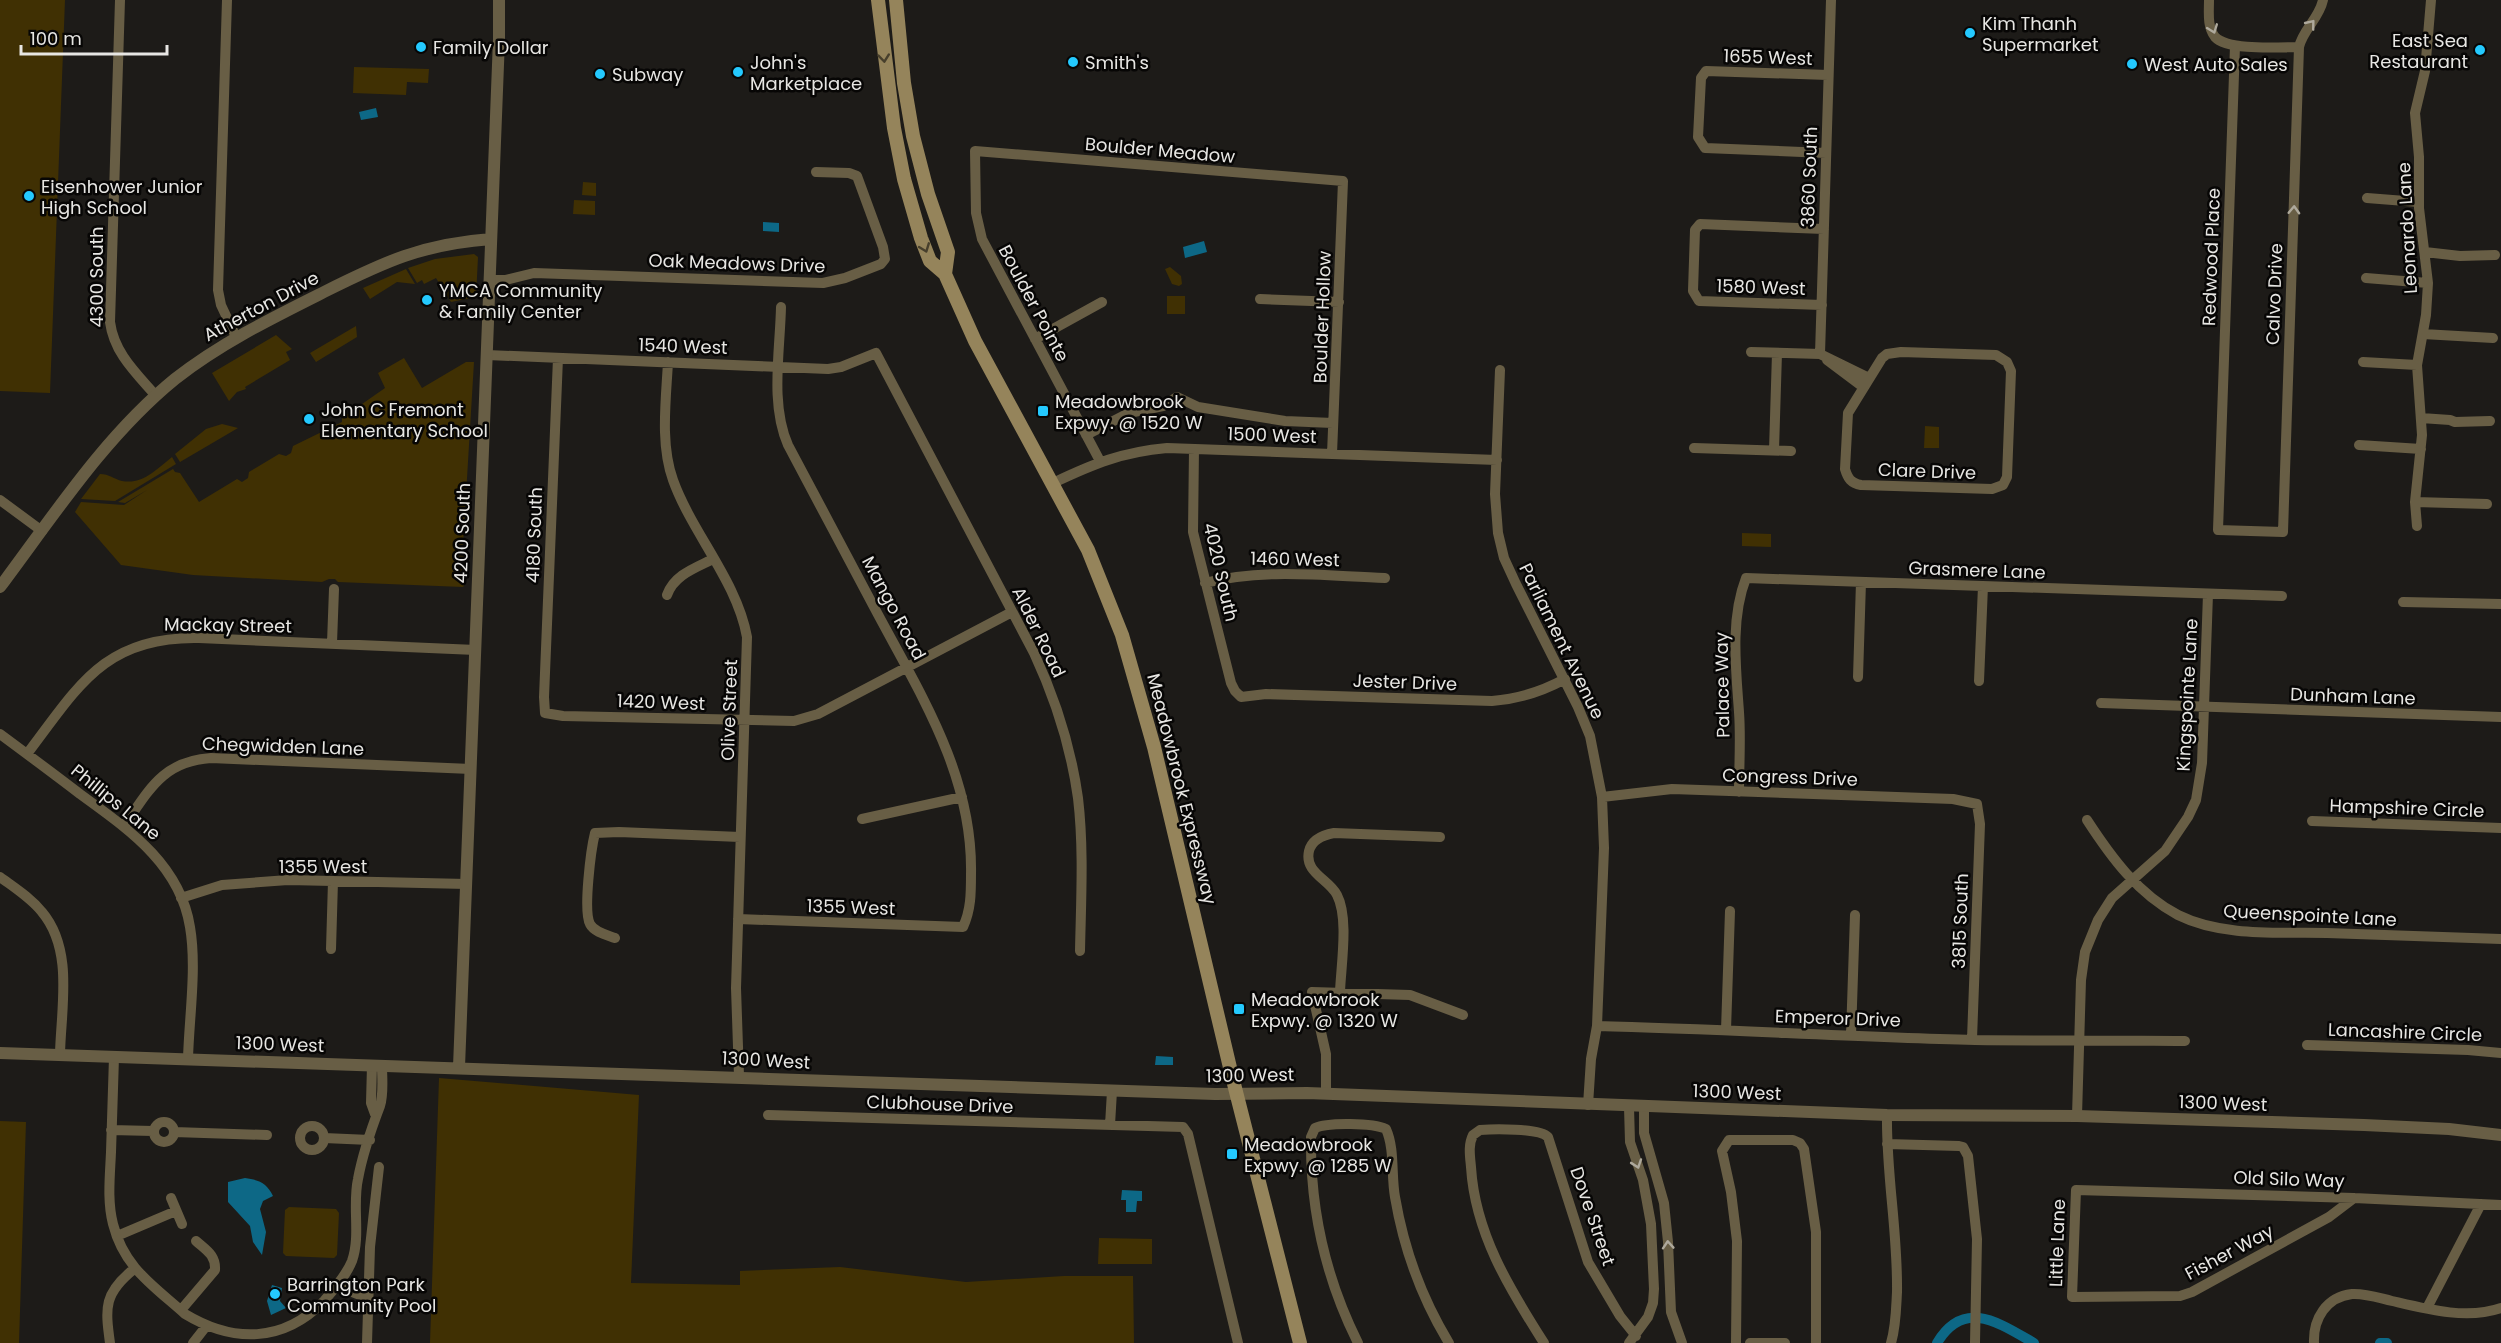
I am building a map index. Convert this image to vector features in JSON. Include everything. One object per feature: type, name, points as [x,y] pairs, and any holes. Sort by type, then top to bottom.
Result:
[{"type":"main road","name":"Meadowbrook Expressway","points":[[878,0],[886,81],[896,138],[921,238],[930,261],[945,274],[975,341],[1088,550],[1108,597],[1134,673],[1300,1343]]},
{"type":"main road","name":"Meadowbrook Expressway","points":[[896,0],[904,82],[913,136],[928,194],[948,252],[945,274]]},
{"type":"main road","points":[[896,138],[905,141],[914,173],[928,194]]},
{"type":"street","name":"4300 South","points":[[120,0],[110,322],[112,336],[119,353],[156,396]]},
{"type":"street","points":[[227,0],[218,290],[221,305],[236,337]]},
{"type":"street","name":"4200 South","points":[[459,1067],[499,0]]},
{"type":"street","name":"3860 South","points":[[1820,354],[1831,0]]},
{"type":"street","points":[[2209,0],[2211,31],[2221,42],[2235,46],[2299,47]]},
{"type":"street","name":"Calvo Drive","points":[[2218,530],[2283,532],[2299,47],[2302,36],[2320,11],[2323,0]]},
{"type":"street","name":"Leonardo Lane","points":[[2417,526],[2415,502],[2421,449],[2421,418],[2417,365],[2428,283],[2418,202],[2419,157],[2415,113],[2425,71],[2431,0]]},
{"type":"street","name":"Redwood Place","points":[[2218,530],[2235,46]]},
{"type":"street","name":"1655 West","points":[[1826,153],[1705,148],[1698,137],[1701,78],[1706,71],[1828,75]]},
{"type":"street","name":"Boulder Meadow","points":[[975,152],[1343,181]]},
{"type":"street","name":"Boulder Pointe","points":[[975,152],[976,213],[982,239],[1100,461]]},
{"type":"street","name":"Oak Meadows Drive","points":[[490,280],[534,273],[828,283],[881,264],[885,259],[883,247],[857,176],[849,173],[816,172]]},
{"type":"street","name":"Boulder Hollow","points":[[1332,454],[1343,181]]},
{"type":"street","points":[[2367,198],[2418,202]]},
{"type":"street","name":"1580 West","points":[[1822,305],[1699,301],[1693,291],[1695,230],[1700,224],[1824,229]]},
{"type":"street","name":"Atherton Drive","points":[[0,586],[97,458],[124,427],[156,396],[195,364],[236,337],[329,289],[408,253],[454,242],[491,238]]},
{"type":"street","points":[[2425,252],[2468,256],[2495,255]]},
{"type":"street","points":[[2366,278],[2428,283]]},
{"type":"street","points":[[1260,299],[1339,302]]},
{"type":"street","points":[[1035,339],[1102,302]]},
{"type":"street","name":"Mango Road","points":[[781,307],[778,413],[783,435],[907,667],[944,739],[954,764],[969,836],[971,864],[970,913],[963,927]]},
{"type":"street","points":[[2422,334],[2493,338]]},
{"type":"street","points":[[1752,352],[1820,354],[1844,375],[1866,382]]},
{"type":"street","name":"Clare Drive","points":[[1894,352],[2004,358],[2011,371],[2006,481],[1998,488],[1992,489],[1861,485],[1851,481],[1845,469],[1847,417],[1850,407],[1866,382],[1882,358],[1894,352]]},
{"type":"street","name":"1540 West","points":[[487,355],[779,367],[841,367],[876,353]]},
{"type":"street","name":"Alder Road","points":[[876,353],[1034,653],[1052,696],[1076,787],[1082,850],[1080,951]]},
{"type":"street","points":[[1774,450],[1777,353]]},
{"type":"street","name":"4180 South","points":[[545,714],[558,358]]},
{"type":"street","name":"Olive Street","points":[[668,362],[665,437],[669,468],[678,493],[740,610],[746,630],[736,988],[739,1076]]},
{"type":"street","points":[[2363,362],[2417,365]]},
{"type":"street","name":"Parliament Avenue","points":[[1500,370],[1495,507],[1498,533],[1504,558],[1590,736],[1602,796],[1604,848],[1597,1026],[1591,1059],[1588,1105]]},
{"type":"street","points":[[1086,435],[1129,413],[1163,406],[1178,397],[1198,407],[1285,421],[1333,423]]},
{"type":"street","points":[[2421,418],[2455,422],[2490,421]]},
{"type":"street","points":[[2359,445],[2421,449]]},
{"type":"street","points":[[1694,448],[1791,451]]},
{"type":"street","name":"1500 West","points":[[1053,483],[1100,461],[1140,450],[1194,449],[1497,460]]},
{"type":"street","name":"4020 South","points":[[1194,449],[1191,519],[1195,544],[1231,683],[1234,691],[1241,697]]},
{"type":"street","points":[[0,500],[42,531]]},
{"type":"street","points":[[2415,502],[2487,504]]},
{"type":"street","points":[[667,595],[673,583],[680,576],[713,559]]},
{"type":"street","name":"1460 West","points":[[1205,583],[1258,573],[1385,578]]},
{"type":"street","name":"Grasmere Lane","points":[[1746,578],[2282,596]]},
{"type":"street","name":"Palace Way","points":[[1738,792],[1740,734],[1735,683],[1739,597],[1746,578]]},
{"type":"street","points":[[1858,677],[1862,582]]},
{"type":"street","points":[[1979,681],[1983,586]]},
{"type":"street","points":[[332,643],[334,589]]},
{"type":"street","name":"Kingspointe Lane","points":[[2077,1116],[2085,952],[2098,920],[2112,898],[2165,851],[2188,817],[2196,800],[2202,763],[2208,594]]},
{"type":"street","points":[[2403,602],[2501,604]]},
{"type":"street","name":"1420 West","points":[[545,714],[779,723],[806,719],[1012,612]]},
{"type":"street","name":"Mackay Street","points":[[27,754],[78,687],[90,675],[116,655],[138,646],[177,638],[476,650]]},
{"type":"street","name":"Jester Drive","points":[[1241,697],[1266,694],[1512,700],[1533,694],[1564,680]]},
{"type":"street","name":"Dunham Lane","points":[[2101,703],[2501,717]]},
{"type":"street","name":"Phillips Lane","points":[[0,734],[124,826],[156,856],[171,877],[181,898],[192,939],[188,1059]]},
{"type":"street","name":"Chegwidden Lane","points":[[124,826],[162,775],[194,759],[471,769]]},
{"type":"street","name":"Congress Drive","points":[[1602,796],[1657,790],[1953,799],[1977,804]]},
{"type":"street","points":[[862,819],[962,797]]},
{"type":"street","name":"3815 South","points":[[1972,1040],[1980,824],[1977,804]]},
{"type":"street","name":"Queenspointe Lane","points":[[2087,820],[2099,839],[2132,879],[2163,906],[2191,921],[2238,930],[2501,939]]},
{"type":"street","name":"Hampshire Circle","points":[[2312,821],[2501,828]]},
{"type":"street","points":[[615,938],[598,932],[590,925],[588,912],[590,858],[595,833],[740,837]]},
{"type":"street","points":[[1340,992],[1343,920],[1341,906],[1333,889],[1312,869],[1309,851],[1313,843],[1319,837],[1334,833],[1440,837]]},
{"type":"street","points":[[0,877],[41,911],[56,932],[63,970],[60,1054]]},
{"type":"street","points":[[331,949],[333,881]]},
{"type":"street","name":"1355 West","points":[[181,898],[211,887],[237,883],[333,881],[467,885]]},
{"type":"street","points":[[1726,1030],[1730,910]]},
{"type":"street","points":[[1851,1035],[1855,915]]},
{"type":"street","name":"1355 West","points":[[738,919],[963,927]]},
{"type":"street","points":[[1326,1093],[1326,1054],[1312,992],[1410,995],[1463,1015]]},
{"type":"street","name":"Emperor Drive","points":[[1597,1026],[1972,1040],[2185,1041]]},
{"type":"street","name":"Lancashire Circle","points":[[2307,1045],[2501,1053]]},
{"type":"street","name":"1300 West","points":[[0,1053],[739,1076],[1112,1091],[1326,1093],[1629,1107],[1887,1115],[2077,1116],[2375,1126],[2501,1135]]},
{"type":"street","points":[[114,1057],[109,1201],[117,1236],[134,1269],[204,1329],[225,1337],[254,1342],[279,1335],[301,1324],[337,1286],[352,1261],[358,1179],[375,1114],[381,1105],[377,1065]]},
{"type":"street","points":[[1110,1125],[1112,1091]]},
{"type":"street","points":[[1629,1107],[1629,1142],[1643,1180],[1651,1224],[1653,1303],[1633,1339]]},
{"type":"street","points":[[1644,1107],[1644,1133],[1664,1203],[1670,1303],[1682,1343]]},
{"type":"street","name":"Clubhouse Drive","points":[[768,1115],[1184,1127],[1188,1134],[1238,1343]]},
{"type":"street","points":[[1887,1115],[1887,1144],[1897,1249],[1896,1323],[1891,1343]]},
{"type":"street","points":[[111,1130],[153,1131],[155,1125],[164,1121],[172,1126],[174,1132],[267,1135]]},
{"type":"street","points":[[1358,1343],[1335,1289],[1318,1224],[1311,1161],[1311,1137],[1315,1128],[1326,1125],[1375,1126],[1386,1129],[1390,1141],[1394,1193],[1406,1250],[1425,1300],[1449,1343]]},
{"type":"street","name":"Dove Street","points":[[1544,1343],[1503,1277],[1484,1231],[1472,1173],[1471,1139],[1476,1132],[1484,1130],[1545,1134],[1550,1142],[1588,1262],[1633,1339]]},
{"type":"street","points":[[324,1138],[370,1140]]},
{"type":"street","points":[[1736,1343],[1737,1241],[1722,1151],[1726,1142],[1733,1138],[1793,1140],[1800,1143],[1804,1149],[1814,1206],[1817,1242],[1816,1343]]},
{"type":"street","points":[[1887,1144],[1963,1147],[1968,1156],[1975,1216],[1975,1343]]},
{"type":"street","points":[[368,1343],[370,1247],[379,1167]]},
{"type":"street","name":"Old Silo Way","points":[[2076,1190],[2354,1198],[2501,1205]]},
{"type":"street","name":"Little Lane","points":[[2072,1297],[2076,1190]]},
{"type":"street","points":[[171,1198],[182,1224]]},
{"type":"street","name":"Fisher Way","points":[[2072,1297],[2180,1296],[2192,1292],[2329,1217],[2354,1198]]},
{"type":"street","points":[[2427,1308],[2481,1204]]},
{"type":"street","points":[[117,1236],[176,1211]]},
{"type":"street","points":[[356,1221],[374,1221]]},
{"type":"street","points":[[181,1310],[215,1270],[214,1258],[196,1241]]},
{"type":"street","points":[[110,1343],[106,1318],[108,1299],[118,1283],[134,1269]]},
{"type":"street","points":[[337,1286],[360,1295],[368,1295]]},
{"type":"street","points":[[2314,1343],[2315,1325],[2319,1315],[2334,1300],[2344,1295],[2365,1294],[2427,1308],[2482,1313],[2501,1308]]},
{"type":"street","points":[[193,1343],[204,1329]]},
{"type":"street","points":[[1750,1343],[1785,1343]]},
{"type":"shaded area","name":"Eisenhower Junior High School","points":[[0,0],[65,0],[50,393],[0,391]]},
{"type":"shaded area","points":[[354,67],[429,69],[428,83],[407,82],[406,95],[353,93]]},
{"type":"shaded area","points":[[583,182],[596,183],[596,196],[582,195]]},
{"type":"shaded area","points":[[574,200],[595,201],[595,215],[573,214]]},
{"type":"shaded area","points":[[474,254],[478,257],[476,297],[451,302],[436,278],[424,284],[422,280],[417,283],[408,268],[435,259]]},
{"type":"shaded area","points":[[1170,267],[1181,276],[1182,284],[1179,286],[1172,284],[1165,269]]},
{"type":"shaded area","points":[[406,269],[415,284],[397,282],[370,299],[363,288]]},
{"type":"shaded area","points":[[1167,296],[1185,296],[1185,314],[1167,314]]},
{"type":"shaded area","points":[[356,326],[357,337],[316,362],[310,353]]},
{"type":"shaded area","points":[[276,335],[292,349],[286,352],[290,360],[245,387],[246,389],[237,392],[229,401],[212,373]]},
{"type":"shaded area","points":[[404,358],[422,388],[466,362],[474,362],[463,545],[466,555],[463,587],[338,582],[335,579],[322,582],[193,575],[121,565],[75,512],[81,502],[124,505],[147,490],[125,503],[118,502],[173,469],[180,473],[199,502],[237,479],[242,482],[248,478],[249,472],[279,454],[286,456],[291,453],[293,446],[342,422],[342,418],[385,388],[378,373]]},
{"type":"shaded area","points":[[222,424],[238,428],[180,462],[175,454],[206,429]]},
{"type":"shaded area","points":[[1925,426],[1939,427],[1939,448],[1924,448]]},
{"type":"shaded area","points":[[172,457],[176,464],[115,501],[81,499],[100,474],[130,482],[150,475]]},
{"type":"shaded area","points":[[1742,533],[1771,534],[1771,547],[1742,546]]},
{"type":"shaded area","points":[[439,1078],[639,1095],[631,1283],[740,1285],[740,1271],[840,1267],[966,1282],[1064,1276],[1133,1276],[1134,1343],[430,1343]]},
{"type":"shaded area","points":[[0,1121],[26,1122],[19,1343],[0,1343]]},
{"type":"shaded area","points":[[289,1207],[336,1209],[339,1213],[337,1255],[334,1258],[286,1256],[283,1253],[285,1210]]},
{"type":"shaded area","points":[[1099,1238],[1152,1239],[1152,1264],[1098,1264]]},
{"type":"water","points":[[376,108],[378,117],[361,120],[359,112]]},
{"type":"water","points":[[763,222],[779,223],[779,232],[763,231]]},
{"type":"water","points":[[1204,241],[1207,252],[1185,258],[1183,247]]},
{"type":"water","points":[[1156,1056],[1173,1057],[1173,1065],[1155,1065]]},
{"type":"water","points":[[245,1178],[262,1183],[273,1196],[263,1201],[260,1209],[266,1232],[262,1255],[253,1242],[250,1226],[228,1202],[228,1182]]},
{"type":"water","points":[[1122,1190],[1142,1191],[1142,1201],[1137,1201],[1136,1212],[1126,1212],[1126,1200],[1121,1200]]},
{"type":"water","name":"Barrington Park Community Pool","points":[[272,1285],[282,1288],[280,1301],[286,1308],[271,1315],[267,1301]]},
{"type":"waterway","points":[[1937,1343],[1947,1329],[1959,1321],[1970,1318],[1995,1322],[2034,1343]]},
{"type":"waterway","points":[[2380,1343],[2387,1343]]},
{"type":"place","name":"Kim Thanh Supermarket","points":[[1970,33]]},
{"type":"place","name":"Family Dollar","points":[[421,47]]},
{"type":"place","name":"East Sea Restaurant","points":[[2480,50]]},
{"type":"place","name":"Smith's","points":[[1073,62]]},
{"type":"place","name":"West Auto Sales","points":[[2132,64]]},
{"type":"place","name":"John's Marketplace","points":[[738,72]]},
{"type":"place","name":"Subway","points":[[600,74]]},
{"type":"place","name":"Eisenhower Junior High School","points":[[29,196]]},
{"type":"place","name":"YMCA Community & Family Center","points":[[427,300]]},
{"type":"place","name":"Meadowbrook Expwy. @ 1520 W","points":[[1043,411]]},
{"type":"place","name":"John C Fremont Elementary School","points":[[309,419]]},
{"type":"place","name":"Meadowbrook Expwy. @ 1320 W","points":[[1239,1009]]},
{"type":"place","name":"Meadowbrook Expwy. @ 1285 W","points":[[1232,1154]]},
{"type":"place","name":"Barrington Park Community Pool","points":[[275,1294]]}]
